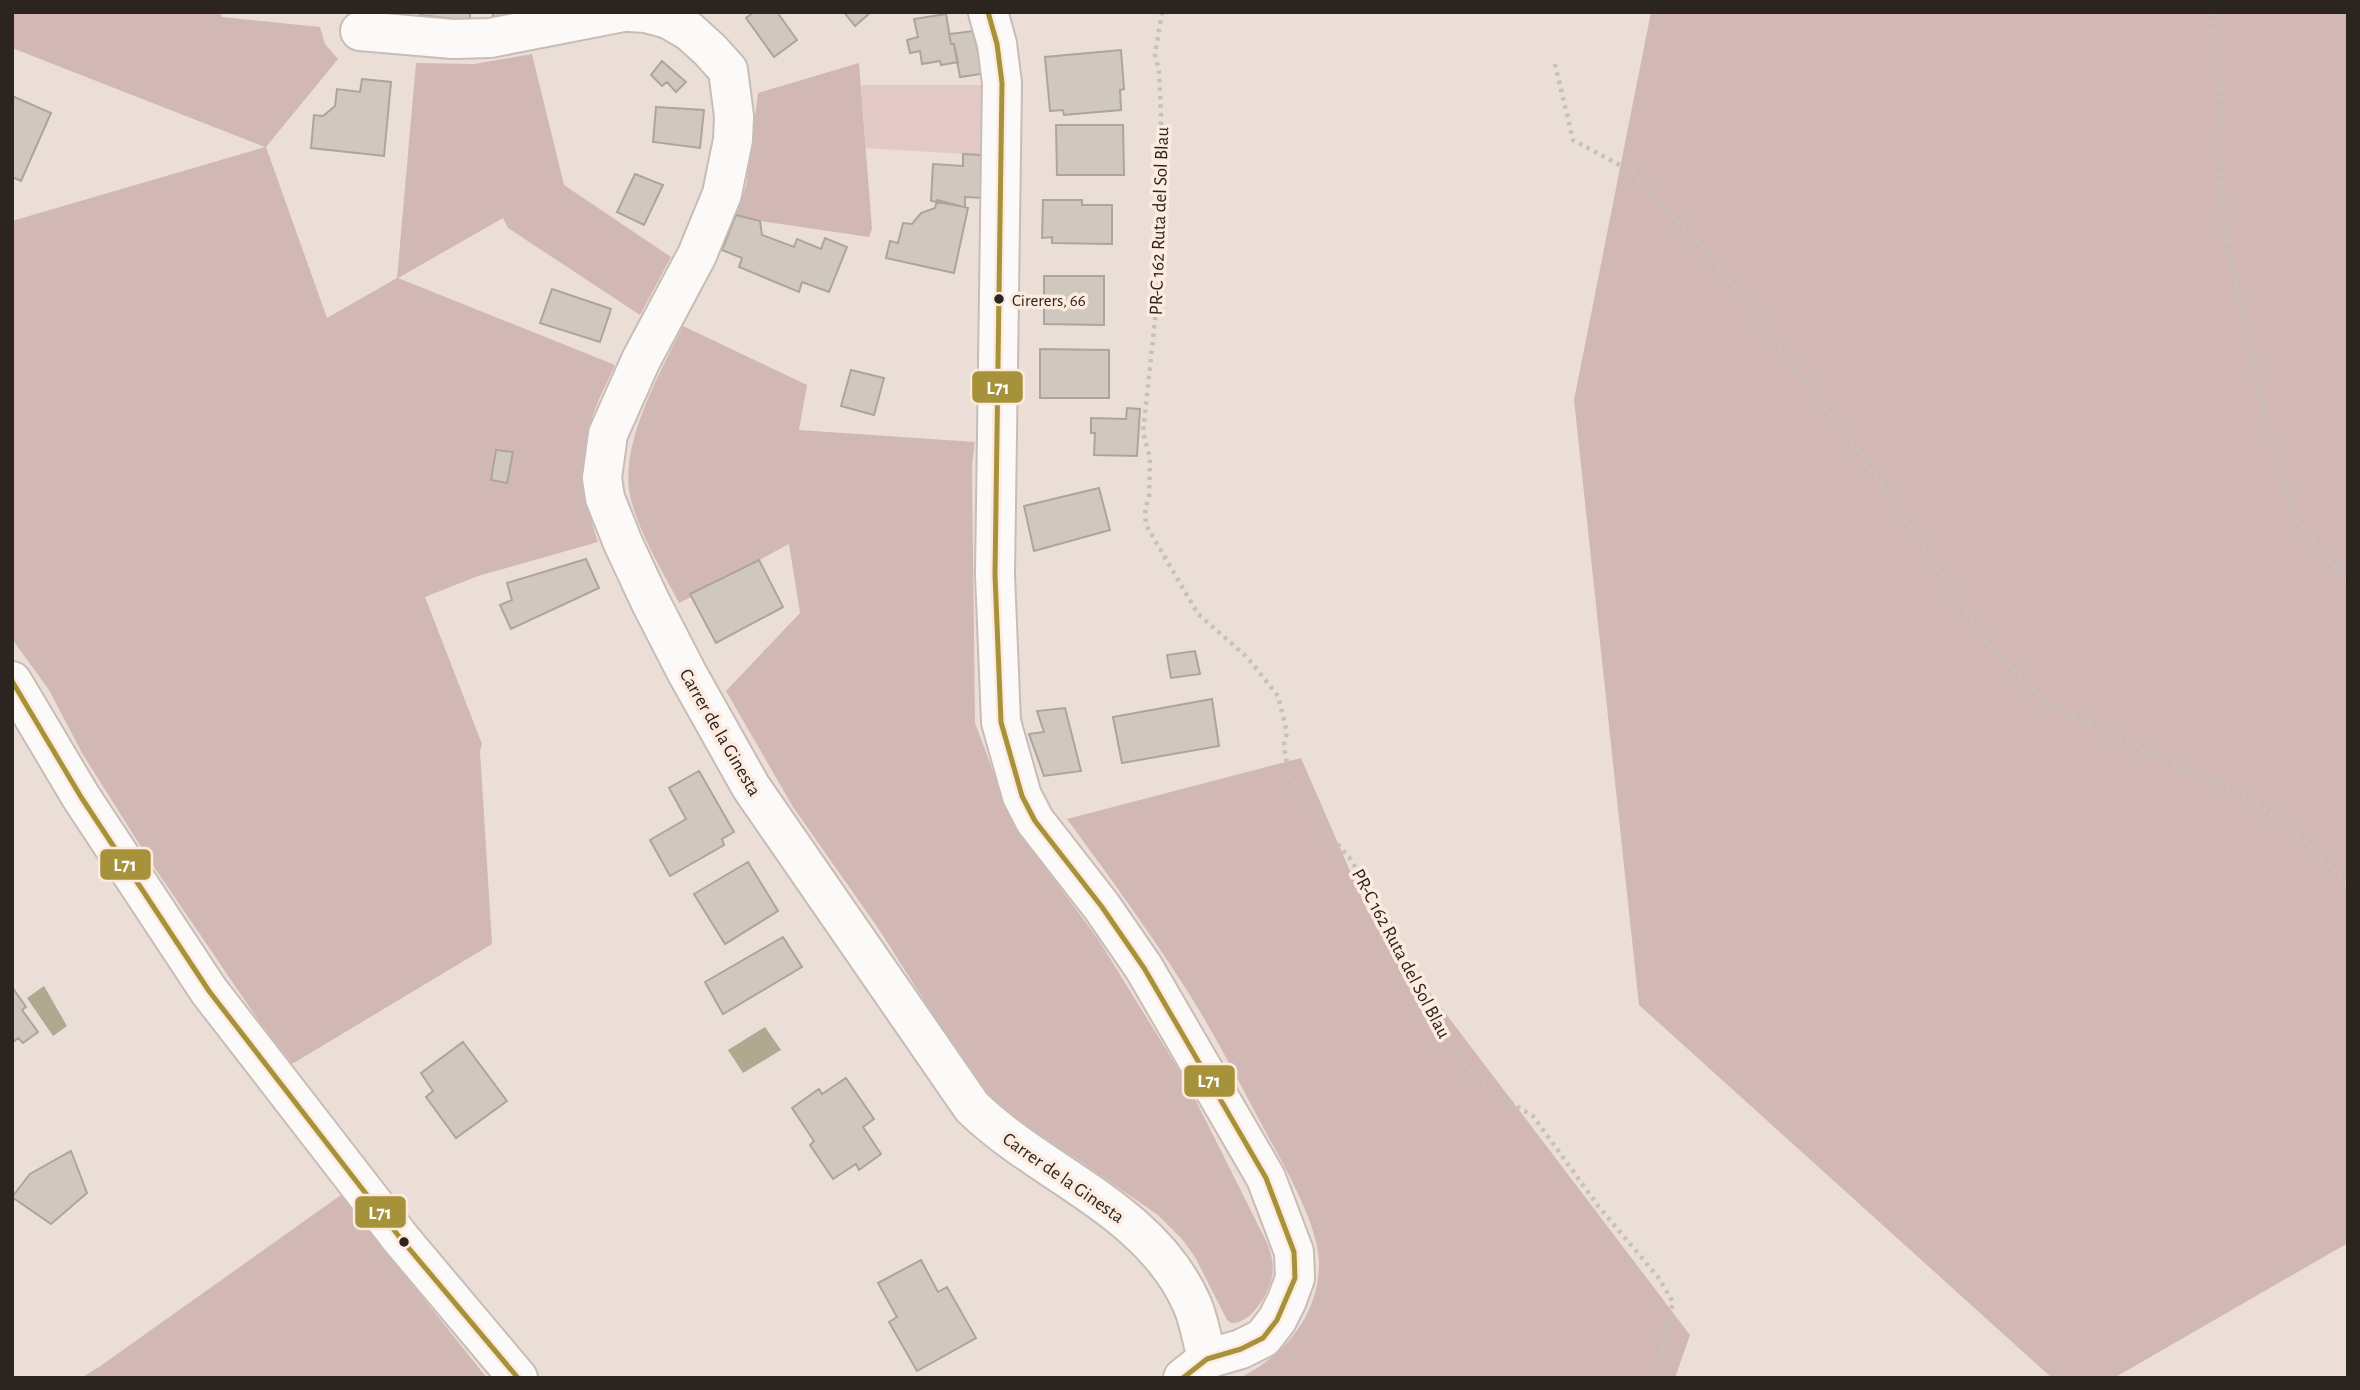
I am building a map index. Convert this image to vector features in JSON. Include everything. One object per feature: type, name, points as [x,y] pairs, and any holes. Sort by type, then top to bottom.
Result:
[{"type":"street","points":[[360,31],[453,39],[491,38],[623,12]]},
{"type":"street","name":"Carrer de la Ginesta","points":[[629,12],[668,19],[689,30],[710,50],[728,70],[734,116],[733,140],[722,194],[696,255],[641,360],[608,434],[602,478],[612,517],[650,601],[687,673],[751,787],[972,1107],[1033,1157],[1128,1220],[1156,1249],[1180,1280],[1192,1304],[1195,1368]]},
{"type":"street","points":[[989,12],[997,44],[1002,83],[995,575],[1001,722],[1022,796],[1035,821],[1102,907],[1144,968],[1266,1178],[1294,1252],[1295,1278],[1277,1320],[1263,1338],[1195,1368]]},
{"type":"street","points":[[12,681],[74,786],[209,991],[401,1239],[518,1378]]},
{"type":"path","name":"PR-C 162 Ruta del Sol Blau","points":[[1162,12],[1155,55],[1159,71],[1161,115],[1160,273],[1143,432],[1150,458],[1146,525],[1198,614],[1247,657],[1278,696],[1287,733],[1284,743],[1290,779],[1300,800],[1352,861],[1364,885],[1385,913],[1443,1034],[1475,1074],[1497,1094],[1533,1116],[1600,1206],[1658,1277],[1673,1302],[1656,1378]]},
{"type":"path","points":[[2208,12],[2219,60],[2218,162],[2226,238],[2267,426],[2300,526],[2348,581]]},
{"type":"path","points":[[1555,64],[1573,140],[1633,172],[1722,271],[1847,436],[1984,637],[2043,702],[2138,748],[2235,790],[2286,825],[2348,887]]},
{"type":"shaded area","points":[[12,12],[220,12],[222,17],[320,27],[325,44],[338,59],[266,147],[327,318],[397,278],[416,63],[474,64],[532,54],[564,185],[671,257],[640,315],[508,228],[503,218],[398,278],[615,365],[592,417],[585,456],[586,498],[598,542],[478,576],[425,597],[482,744],[480,751],[492,944],[292,1064],[261,1024],[148,858],[82,753],[49,690],[12,639],[12,221],[265,147],[12,48]]},
{"type":"shaded area","points":[[1651,12],[2348,12],[2348,1243],[2114,1378],[2052,1378],[1639,1005],[1574,400]]},
{"type":"shaded area","points":[[859,63],[872,229],[869,237],[736,215],[746,186],[758,93]]},
{"type":"shaded area","points":[[861,85],[981,85],[981,155],[866,148]]},
{"type":"shaded area","points":[[683,326],[807,385],[799,430],[975,442],[972,465],[975,723],[1008,810],[1021,835],[1098,939],[1187,1083],[1267,1243],[1273,1271],[1271,1281],[1261,1302],[1245,1319],[1231,1323],[1227,1320],[1195,1257],[1182,1239],[1158,1215],[1074,1157],[1047,1144],[1014,1122],[979,1087],[880,931],[793,807],[726,691],[800,613],[789,544],[690,594],[691,597],[679,603],[640,527],[631,500],[628,479],[630,457],[643,411]]},
{"type":"shaded area","points":[[1301,758],[1367,910],[1690,1335],[1675,1378],[1240,1378],[1256,1369],[1285,1345],[1306,1315],[1318,1280],[1319,1261],[1312,1228],[1289,1176],[1197,1006],[1143,924],[1067,819]]},
{"type":"shaded area","points":[[44,986],[67,1026],[53,1036],[27,998]]},
{"type":"shaded area","points":[[765,1027],[781,1050],[743,1073],[728,1050]]},
{"type":"shaded area","points":[[341,1195],[487,1378],[81,1378],[99,1367]]},
{"type":"building","points":[[420,12],[470,12],[470,21],[420,15]]},
{"type":"building","points":[[493,12],[524,12],[493,18]]},
{"type":"building","points":[[754,12],[777,12],[797,40],[774,57],[746,18]]},
{"type":"building","points":[[844,12],[871,12],[855,26]]},
{"type":"building","points":[[946,14],[951,44],[954,44],[958,62],[922,64],[920,51],[910,53],[907,40],[918,37],[914,19]]},
{"type":"building","points":[[973,31],[981,74],[960,77],[954,44],[951,44],[949,34]]},
{"type":"building","points":[[1121,50],[1124,89],[1120,90],[1121,110],[1064,115],[1063,110],[1050,111],[1045,57]]},
{"type":"building","points":[[662,61],[686,82],[676,92],[667,82],[662,86],[651,75]]},
{"type":"building","points":[[362,79],[391,82],[384,156],[311,148],[314,115],[323,116],[335,106],[337,89],[360,92]]},
{"type":"building","points":[[12,96],[51,113],[21,181],[12,177]]},
{"type":"building","points":[[656,107],[704,110],[700,148],[653,142]]},
{"type":"building","points":[[1056,125],[1123,125],[1124,175],[1057,175]]},
{"type":"building","points":[[963,154],[981,155],[982,198],[965,197],[965,207],[931,201],[933,164],[963,166]]},
{"type":"building","points":[[635,174],[663,185],[644,225],[617,212]]},
{"type":"building","points":[[937,200],[968,208],[954,273],[886,258],[890,241],[898,243],[903,223],[912,224],[921,213],[935,208]]},
{"type":"building","points":[[1043,200],[1082,200],[1082,205],[1112,205],[1112,244],[1052,243],[1052,237],[1042,238]]},
{"type":"building","points":[[736,215],[760,221],[762,235],[794,247],[797,239],[821,249],[825,238],[847,247],[829,292],[802,282],[799,292],[739,267],[742,258],[722,250]]},
{"type":"building","points":[[1044,276],[1104,276],[1104,325],[1044,324]]},
{"type":"building","points":[[552,289],[611,309],[600,342],[540,323]]},
{"type":"building","points":[[1040,349],[1109,350],[1109,398],[1040,398]]},
{"type":"building","points":[[851,370],[884,378],[874,415],[841,406]]},
{"type":"building","points":[[1127,408],[1140,409],[1137,456],[1094,455],[1095,433],[1091,433],[1091,418],[1126,419]]},
{"type":"building","points":[[496,450],[513,452],[507,483],[491,480]]},
{"type":"building","points":[[1099,488],[1110,530],[1034,551],[1024,506]]},
{"type":"building","points":[[586,559],[599,588],[511,629],[500,605],[512,600],[507,583]]},
{"type":"building","points":[[759,560],[783,607],[716,643],[690,594]]},
{"type":"building","points":[[1195,651],[1200,674],[1171,678],[1167,655]]},
{"type":"building","points":[[1212,699],[1219,746],[1122,763],[1113,717]]},
{"type":"building","points":[[1065,708],[1081,771],[1044,776],[1029,734],[1044,732],[1037,711]]},
{"type":"building","points":[[699,771],[734,832],[722,839],[724,845],[670,876],[650,840],[686,819],[669,788]]},
{"type":"building","points":[[748,862],[778,911],[725,944],[694,894]]},
{"type":"building","points":[[783,937],[802,967],[723,1014],[705,982]]},
{"type":"building","points":[[12,987],[26,1007],[22,1010],[38,1032],[23,1043],[18,1038],[12,1043]]},
{"type":"building","points":[[463,1042],[507,1101],[456,1138],[426,1097],[433,1091],[421,1073]]},
{"type":"building","points":[[846,1078],[874,1119],[863,1127],[881,1154],[859,1170],[856,1164],[833,1179],[810,1145],[814,1141],[792,1108],[819,1089],[822,1094]]},
{"type":"building","points":[[71,1151],[87,1193],[51,1224],[12,1197],[30,1174]]},
{"type":"building","points":[[921,1260],[938,1292],[947,1287],[976,1338],[917,1371],[889,1322],[897,1317],[878,1283]]},
{"type":"transit line","name":"L71","points":[[988,12],[997,44],[1002,83],[995,575],[1001,722],[1022,796],[1035,821],[1102,907],[1144,968],[1266,1178],[1294,1252],[1295,1278],[1277,1320],[1263,1338],[1241,1349],[1207,1359],[1183,1378]]},
{"type":"transit line","name":"L71","points":[[12,681],[81,797],[209,991],[401,1239],[518,1378]]},
{"type":"place","name":"Cirerers, 66","points":[[999,299]]}]
